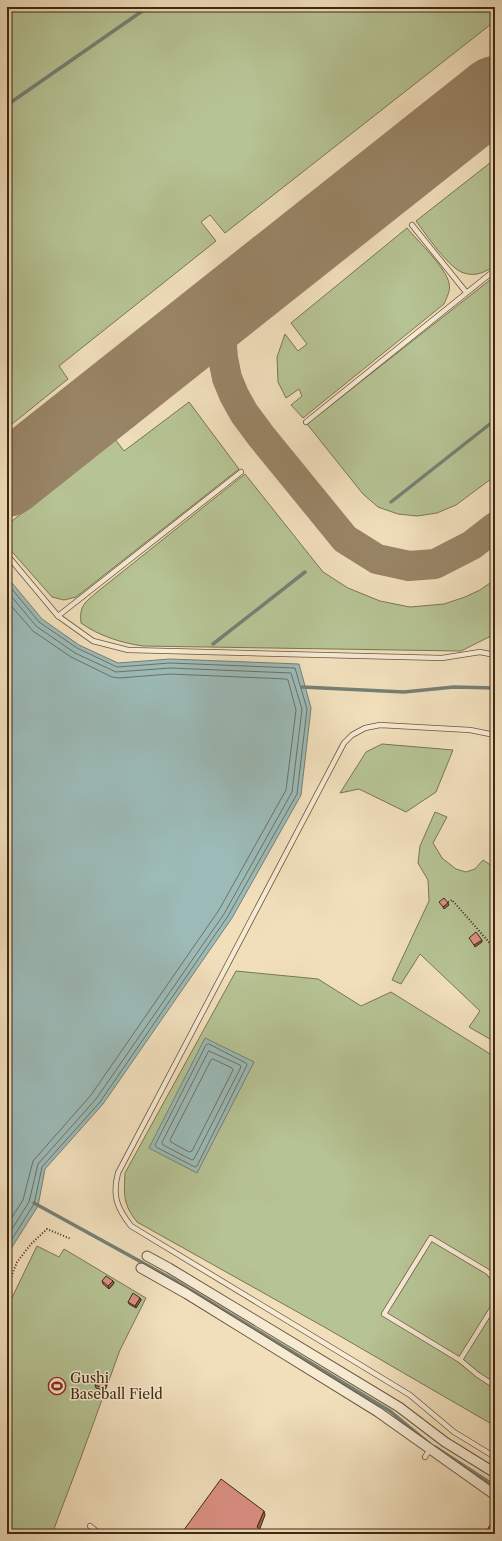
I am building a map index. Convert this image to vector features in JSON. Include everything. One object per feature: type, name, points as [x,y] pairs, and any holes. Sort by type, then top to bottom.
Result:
[{"type":"street","points":[[148,1256],[399,1407],[445,1442],[495,1473]]},
{"type":"street","points":[[141,1268],[187,1294],[378,1412],[428,1453],[495,1495]]},
{"type":"lane","points":[[412,225],[466,292]]},
{"type":"lane","points":[[306,422],[495,270]]},
{"type":"lane","points":[[58,616],[241,472]]},
{"type":"lane","points":[[7,555],[58,616],[93,641],[128,650],[442,658],[480,652],[495,655]]},
{"type":"lane","points":[[495,735],[470,730],[380,725],[365,728],[352,734],[344,743],[118,1173],[115,1186],[116,1198],[121,1212],[132,1226],[410,1395],[454,1432],[495,1457]]},
{"type":"lane","points":[[495,1280],[488,1272],[431,1238],[384,1314],[460,1360],[478,1375],[495,1386]]},
{"type":"lane","points":[[460,1360],[495,1304]]},
{"type":"lane","points":[[90,1526],[100,1534]]},
{"type":"path","points":[[448,902],[452,900],[495,949]]},
{"type":"path","points":[[7,1288],[17,1262],[31,1244],[47,1229],[72,1239]]},
{"type":"green space","points":[[15,7],[495,7],[495,21],[225,233],[210,215],[201,222],[216,241],[59,366],[68,379],[7,428],[7,13]]},
{"type":"green space","points":[[495,159],[495,265],[481,273],[464,273],[458,270],[445,258],[416,221]]},
{"type":"green space","points":[[407,228],[437,262],[447,277],[449,288],[444,304],[303,418],[291,405],[302,396],[299,389],[286,398],[278,382],[277,357],[285,334],[298,351],[307,344],[291,323]]},
{"type":"green space","points":[[495,276],[495,476],[456,505],[437,513],[417,516],[398,514],[378,507],[363,494],[307,424]]},
{"type":"green space","points":[[189,402],[239,469],[76,597],[64,600],[52,597],[7,546],[7,525],[115,439],[124,451]]},
{"type":"green space","points":[[245,474],[323,572],[348,588],[380,601],[410,607],[444,604],[465,597],[480,590],[490,583],[495,586],[495,634],[461,651],[143,646],[111,638],[95,632],[81,623],[82,608],[89,599]]},
{"type":"green space","points":[[382,744],[453,750],[436,792],[406,812],[359,789],[340,793],[366,752]]},
{"type":"green space","points":[[435,812],[447,817],[433,843],[442,858],[456,869],[466,872],[475,869],[483,860],[495,868],[495,1042],[469,1027],[480,1011],[420,954],[401,984],[392,980],[429,901],[428,880],[418,863],[420,846]]},
{"type":"green space","points":[[236,971],[318,979],[361,1006],[391,992],[495,1057],[495,1426],[326,1328],[137,1222],[132,1216],[125,1199],[125,1173]]},
{"type":"green space","name":"Gushi Baseball Field","points":[[37,1246],[59,1257],[64,1249],[146,1298],[120,1350],[52,1534],[7,1534],[7,1308]]},
{"type":"water","points":[[7,577],[42,619],[79,645],[118,663],[170,659],[299,664],[311,708],[301,795],[232,918],[103,1104],[45,1169],[38,1206],[7,1255]]},
{"type":"water","points":[[205,1038],[254,1062],[197,1173],[149,1148]]},
{"type":"building","points":[[444,898],[448,903],[443,907],[439,902]]},
{"type":"building","points":[[476,932],[482,940],[474,945],[469,938]]},
{"type":"building","points":[[106,1276],[113,1281],[108,1286],[102,1281]]},
{"type":"building","points":[[133,1293],[140,1298],[135,1306],[128,1302]]},
{"type":"building","points":[[100,1375],[107,1379],[104,1388],[95,1385]]},
{"type":"building","points":[[221,1479],[264,1511],[257,1527],[267,1534],[181,1534]]},
{"type":"building","points":[[495,1516],[495,1534],[485,1534]]},
{"type":"waterway","points":[[7,105],[148,7]]},
{"type":"waterway","points":[[391,502],[495,420]]},
{"type":"waterway","points":[[213,644],[305,572]]},
{"type":"waterway","points":[[302,687],[404,692],[454,687],[495,688]]},
{"type":"waterway","points":[[34,1203],[174,1280],[390,1411],[430,1444]]},
{"type":"waterway","points":[[435,1447],[495,1486]]},
{"type":"taxiway","points":[[219,312],[223,358],[227,378],[234,395],[244,413],[261,436],[345,539],[377,559],[409,566],[435,564],[472,545],[495,527]]},
{"type":"runway","points":[[7,480],[495,93]]},
{"type":"place","name":"Gushi Baseball Field","points":[[57,1386]]}]
